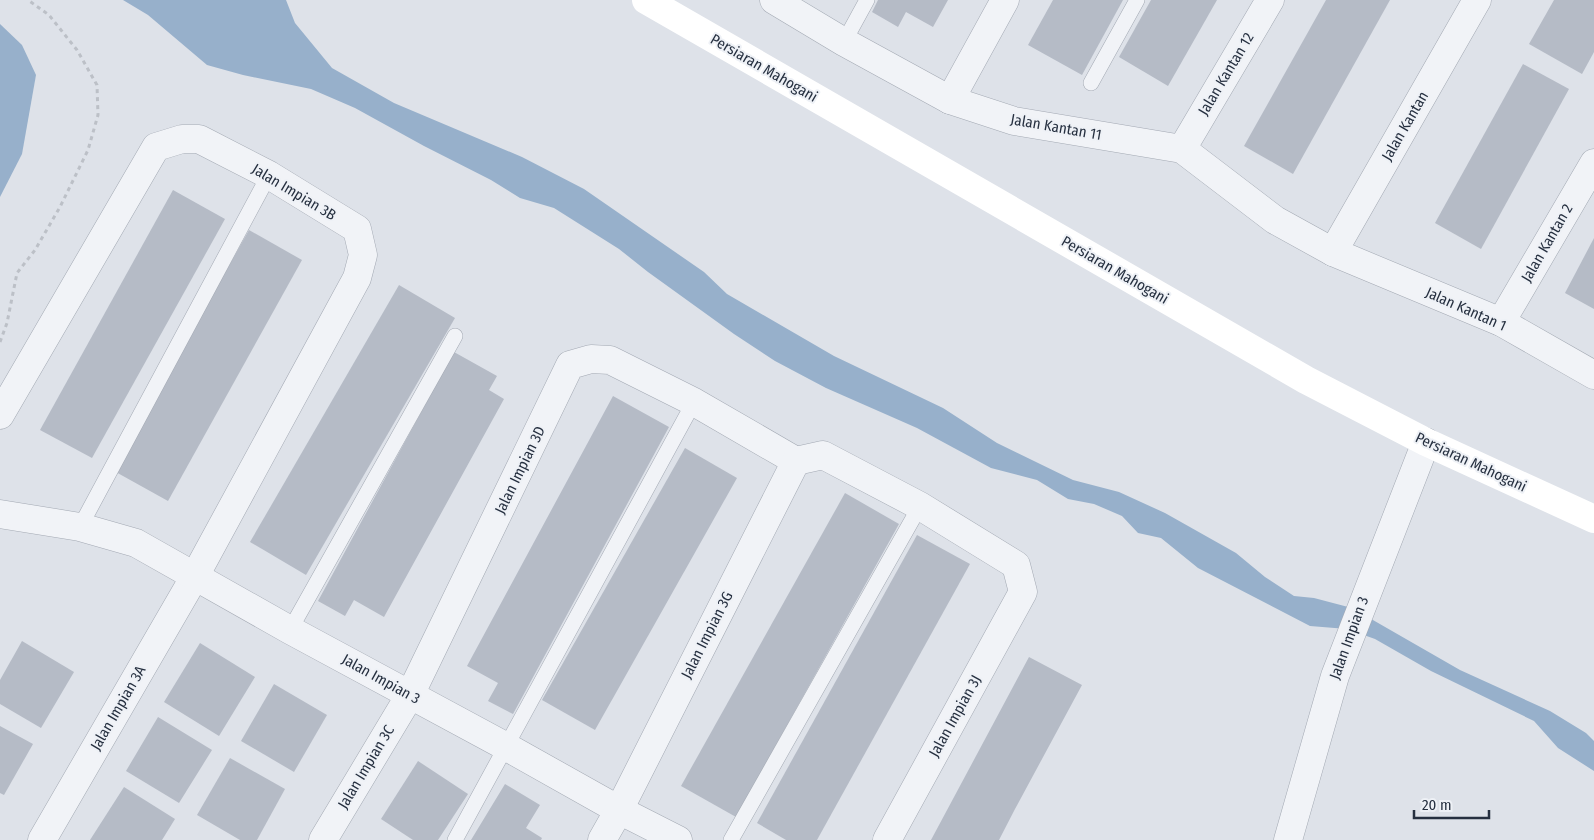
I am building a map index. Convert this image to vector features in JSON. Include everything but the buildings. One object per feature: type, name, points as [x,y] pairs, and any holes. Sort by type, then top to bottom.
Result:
[{"type":"main road","name":"Persiaran Mahogani","points":[[646,0],[1306,380],[1426,442],[1594,520]]},
{"type":"street","name":"Jalan Kantan 11","points":[[774,0],[844,42],[950,100],[1014,121],[1182,149],[1275,220],[1333,252]]},
{"type":"street","points":[[950,100],[1005,0]]},
{"type":"street","name":"Jalan Kantan 12","points":[[1182,149],[1270,0]]},
{"type":"street","name":"Jalan Kantan","points":[[1333,252],[1476,0]]},
{"type":"street","name":"Jalan Impian 3B","points":[[0,416],[156,147],[182,139],[199,139],[269,175],[357,230],[363,254],[358,278],[195,576]]},
{"type":"street","name":"Jalan Kantan 2","points":[[1501,322],[1594,163]]},
{"type":"street","name":"Jalan Kantan 1","points":[[1333,252],[1501,322],[1594,375]]},
{"type":"street","name":"Jalan Impian 3D","points":[[410,695],[570,365],[591,360],[610,360],[694,402]]},
{"type":"street","points":[[694,402],[796,461],[823,455],[920,506]]},
{"type":"street","name":"Jalan Impian 3","points":[[1288,840],[1335,676],[1426,442]]},
{"type":"street","name":"Jalan Impian 3G","points":[[602,840],[796,461]]},
{"type":"street","name":"Jalan Impian 3J","points":[[888,840],[1024,592],[1016,564],[920,506]]},
{"type":"street","name":"Jalan Impian 3","points":[[0,514],[80,527],[136,543],[290,630],[619,810],[678,840]]},
{"type":"street","name":"Jalan Impian 3A","points":[[42,840],[195,576]]},
{"type":"street","name":"Jalan Impian 3C","points":[[323,840],[410,695]]},
{"type":"lane","points":[[844,42],[867,0]]},
{"type":"lane","points":[[1091,83],[1137,0]]},
{"type":"lane","points":[[80,527],[269,175]]},
{"type":"lane","points":[[290,630],[455,336]]},
{"type":"lane","points":[[454,840],[694,402]]},
{"type":"lane","points":[[731,840],[920,506]]},
{"type":"path","points":[[0,342],[7,324],[17,273],[35,250],[60,206],[88,150],[98,115],[97,85],[78,50],[49,15],[28,0]]},
{"type":"water","points":[[123,0],[286,0],[295,23],[332,68],[394,103],[522,157],[584,189],[704,272],[727,294],[834,356],[943,408],[997,443],[1073,480],[1119,492],[1165,513],[1236,553],[1265,577],[1294,596],[1314,598],[1352,608],[1460,670],[1550,711],[1586,733],[1594,741],[1594,771],[1558,748],[1534,721],[1431,671],[1375,639],[1347,629],[1310,626],[1198,568],[1161,538],[1138,533],[1122,516],[1094,504],[1068,499],[1037,480],[991,468],[917,428],[826,388],[775,361],[734,334],[619,249],[554,208],[520,198],[491,180],[355,108],[311,89],[243,75],[207,65],[148,15]]},
{"type":"water","points":[[0,24],[22,45],[36,75],[22,154],[0,197]]}]
